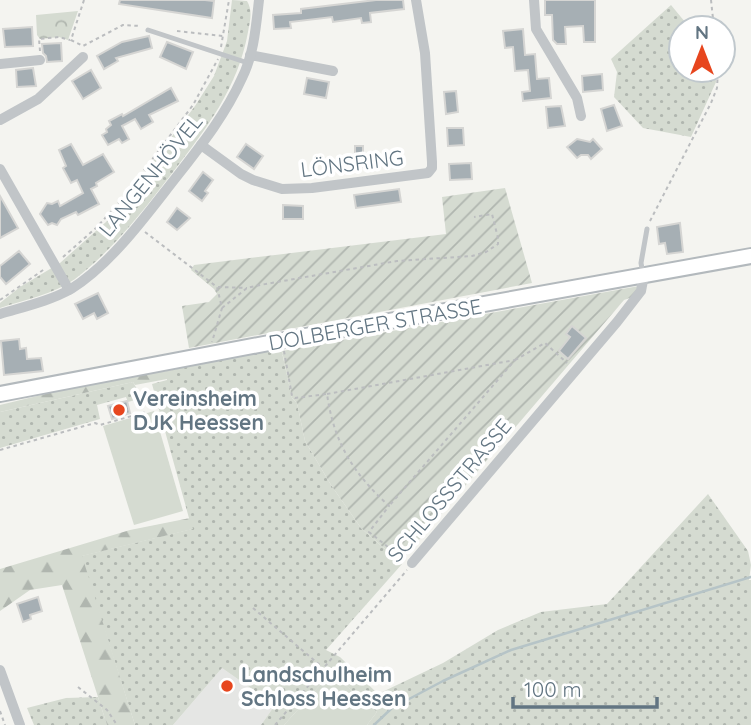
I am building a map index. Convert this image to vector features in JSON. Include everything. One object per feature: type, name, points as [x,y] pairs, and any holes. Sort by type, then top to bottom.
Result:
[{"type":"main road","name":"DOLBERGER STRASSE","points":[[0,394],[282,340],[751,256]]},
{"type":"street","name":"LANGENHÖVEL","points":[[0,314],[69,290],[103,261],[137,226],[225,110],[249,59],[259,0]]},
{"type":"street","name":"LÖNSRING","points":[[201,145],[241,174],[282,189],[312,188],[428,173],[432,162],[425,53],[416,0]]},
{"type":"street","points":[[534,0],[536,29],[578,98],[581,116]]},
{"type":"street","points":[[0,120],[38,99],[83,57]]},
{"type":"street","points":[[249,59],[333,71]]},
{"type":"street","points":[[0,64],[40,60]]},
{"type":"street","points":[[0,169],[69,290]]},
{"type":"street","name":"SCHLOSSSTRASSE","points":[[411,565],[625,312],[641,291],[643,275]]},
{"type":"street","points":[[0,670],[20,725]]},
{"type":"lane","points":[[148,29],[220,53],[249,59]]},
{"type":"lane","points":[[643,275],[641,263],[647,229]]},
{"type":"path","points":[[71,40],[84,0]]},
{"type":"path","points":[[0,300],[53,264],[97,227],[124,197],[193,105],[211,75],[220,53],[229,0]]},
{"type":"path","points":[[40,60],[39,39],[59,37],[83,46],[123,25],[148,29]]},
{"type":"path","points":[[172,30],[224,36]]},
{"type":"path","points":[[647,229],[711,103],[717,84]]},
{"type":"path","points":[[137,226],[217,287],[247,288],[397,261],[459,257],[495,248],[498,239],[492,215],[474,217]]},
{"type":"path","points":[[217,287],[222,308]]},
{"type":"path","points":[[214,353],[212,335],[222,308],[247,288]]},
{"type":"path","points":[[282,340],[292,396],[299,399],[515,360],[545,343],[568,364]]},
{"type":"path","points":[[411,565],[369,532],[515,360]]},
{"type":"path","points":[[327,394],[334,429],[344,453],[368,486],[389,506]]},
{"type":"path","points":[[0,450],[94,423],[100,425],[146,412]]},
{"type":"path","name":"SCHLOSSSTRASSE","points":[[275,725],[411,565]]},
{"type":"path","points":[[253,608],[323,668]]},
{"type":"path","points":[[78,687],[107,710],[117,725]]},
{"type":"path","points":[[0,711],[5,725]]},
{"type":"shaded area","name":"Landschulheim Schloss Heessen","points":[[222,668],[275,705],[261,725],[173,725]]},
{"type":"green space","points":[[232,0],[247,1],[250,9],[243,52],[229,90],[209,124],[185,156],[127,229],[103,255],[75,279],[58,289],[0,308],[0,303],[20,287],[60,263],[106,222],[195,106],[214,76],[227,41]]},
{"type":"green space","points":[[671,5],[678,14],[667,14],[667,84],[715,84],[691,137],[643,128],[614,97],[617,72],[611,59]]},
{"type":"green space","points":[[78,11],[68,40],[59,37],[40,39],[37,35],[36,15]]},
{"type":"green space","points":[[505,188],[532,283],[189,348],[182,306],[209,302],[217,294],[191,270],[194,265],[446,234],[442,197]]},
{"type":"green space","points":[[639,286],[632,297],[624,300],[400,562],[361,528],[305,441],[282,351]]},
{"type":"green space","points":[[281,348],[305,441],[361,528],[402,564],[326,650],[340,657],[378,694],[443,663],[498,630],[541,612],[607,604],[708,494],[748,551],[751,565],[751,725],[367,725],[377,712],[331,673],[284,725],[261,725],[275,705],[222,668],[173,725],[135,725],[81,556],[192,529],[152,384],[167,380],[167,371]]},
{"type":"green space","points":[[167,371],[167,379],[135,385],[133,382],[0,412],[0,405],[99,381]]},
{"type":"green space","points":[[133,382],[142,398],[128,402],[126,397],[97,405],[100,419],[0,448],[0,412]]},
{"type":"green space","points":[[154,411],[183,511],[134,525],[103,426]]},
{"type":"green space","points":[[190,518],[193,529],[82,556],[135,725],[107,725],[62,585],[30,590],[0,611],[0,569],[130,530]]},
{"type":"green space","points":[[331,673],[377,712],[367,725],[284,725]]},
{"type":"green space","points":[[98,697],[107,725],[34,725],[27,708],[66,698]]},
{"type":"building","points":[[120,0],[214,1],[212,18],[119,4]]},
{"type":"building","points":[[376,0],[403,0],[404,9],[370,13],[371,22],[362,23],[361,18],[333,22],[332,17],[290,22],[291,28],[274,29],[273,15]]},
{"type":"building","points":[[545,0],[595,0],[595,42],[584,42],[583,26],[565,27],[566,44],[557,44],[553,40],[552,15],[545,15]]},
{"type":"building","points":[[32,27],[33,46],[5,47],[3,29]]},
{"type":"building","points":[[523,29],[525,55],[535,54],[537,79],[549,78],[551,98],[523,101],[522,92],[530,91],[528,70],[515,71],[513,47],[505,48],[503,31]]},
{"type":"building","points":[[149,36],[152,48],[116,58],[118,61],[104,69],[97,56],[122,42]]},
{"type":"building","points":[[167,42],[193,52],[186,69],[160,57]]},
{"type":"building","points":[[61,43],[62,61],[47,62],[42,44]]},
{"type":"building","points":[[33,68],[36,86],[17,87],[16,70]]},
{"type":"building","points":[[91,70],[101,88],[83,99],[72,81]]},
{"type":"building","points":[[602,74],[603,90],[583,92],[582,76]]},
{"type":"building","points":[[307,78],[329,82],[326,98],[304,94]]},
{"type":"building","points":[[171,88],[178,101],[149,115],[153,122],[141,129],[135,119],[122,126],[129,139],[122,143],[119,139],[108,145],[102,135],[111,125],[109,121],[122,114],[123,116]]},
{"type":"building","points":[[456,91],[458,112],[446,114],[444,92]]},
{"type":"building","points":[[614,105],[622,126],[607,131],[601,109]]},
{"type":"building","points":[[561,106],[565,126],[548,128],[546,107]]},
{"type":"building","points":[[447,128],[463,128],[464,145],[448,146]]},
{"type":"building","points":[[577,139],[590,142],[593,139],[602,149],[591,159],[588,155],[577,158],[567,147]]},
{"type":"building","points":[[71,144],[83,165],[103,154],[114,172],[91,189],[99,204],[78,215],[76,212],[61,219],[57,225],[48,225],[40,214],[47,203],[58,201],[60,206],[83,193],[77,180],[71,183],[63,168],[66,166],[59,150]]},
{"type":"building","points":[[246,144],[263,156],[254,169],[237,157]]},
{"type":"building","points":[[355,146],[363,146],[363,167],[349,167],[349,155],[355,155]]},
{"type":"building","points":[[471,163],[472,179],[450,180],[449,164]]},
{"type":"building","points":[[203,172],[213,180],[202,201],[189,191]]},
{"type":"building","points":[[399,189],[401,202],[356,208],[354,195]]},
{"type":"building","points":[[0,196],[18,228],[0,238]]},
{"type":"building","points":[[283,205],[303,206],[303,219],[283,219]]},
{"type":"building","points":[[177,208],[190,218],[177,230],[167,222]]},
{"type":"building","points":[[680,223],[683,252],[667,254],[665,243],[659,244],[657,227]]},
{"type":"building","points":[[19,251],[30,264],[6,284],[0,277],[0,266]]},
{"type":"building","points":[[98,293],[108,313],[97,319],[94,313],[83,319],[75,304]]},
{"type":"building","points":[[572,326],[586,338],[568,359],[559,351],[570,337],[566,334]]},
{"type":"building","points":[[19,339],[20,349],[26,348],[27,359],[41,358],[43,371],[4,375],[1,341]]},
{"type":"building","name":"Vereinsheim DJK Heessen","points":[[127,401],[130,413],[112,419],[108,406]]},
{"type":"building","points":[[38,597],[42,611],[30,615],[31,619],[23,622],[17,604]]},
{"type":"waterway","points":[[374,725],[392,708],[511,650],[751,577]]},
{"type":"place","name":"Vereinsheim DJK Heessen","points":[[119,410]]},
{"type":"place","name":"Landschulheim Schloss Heessen","points":[[227,686]]}]
